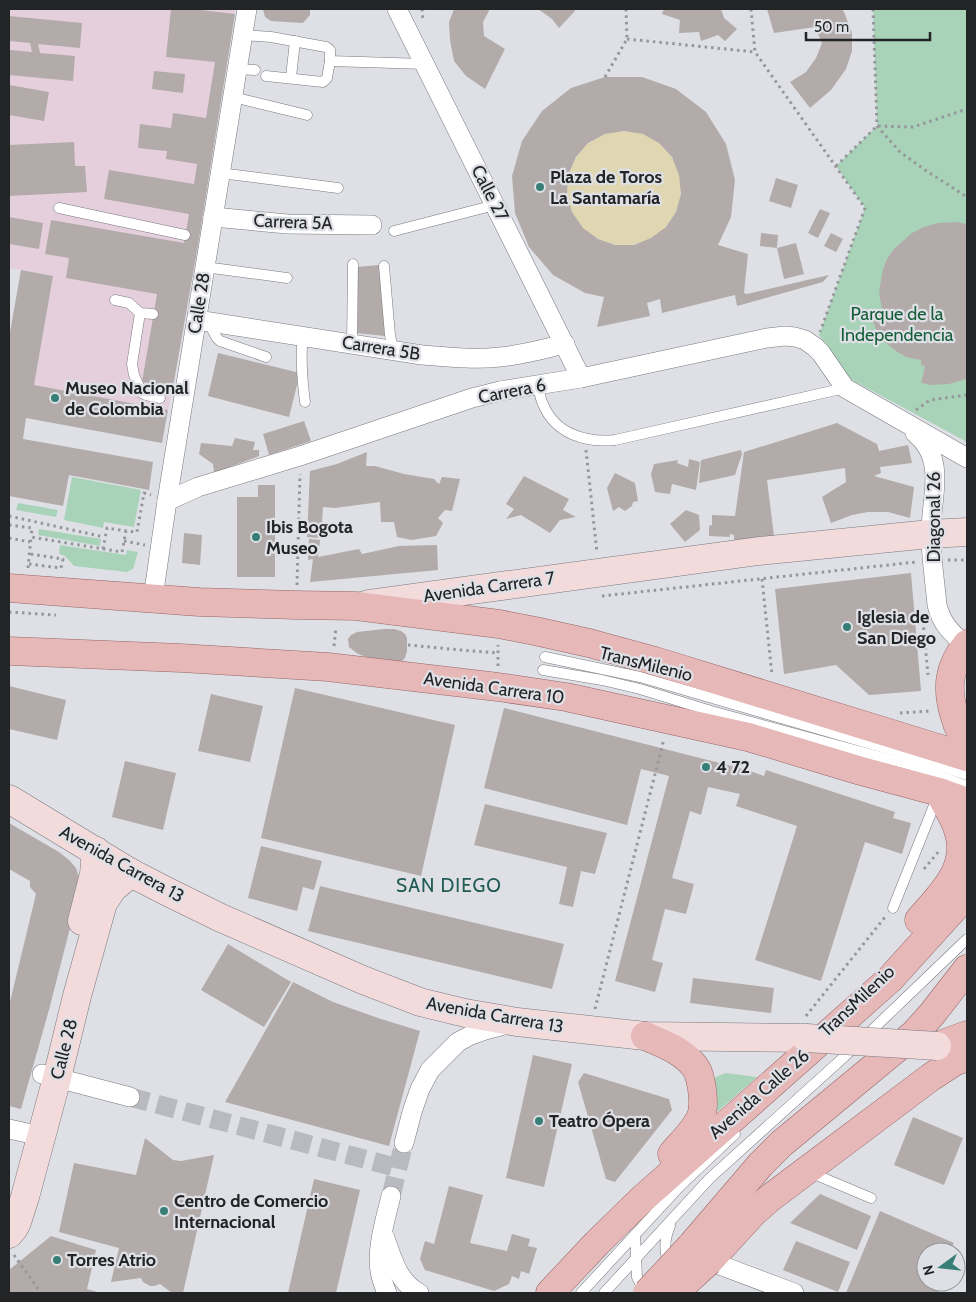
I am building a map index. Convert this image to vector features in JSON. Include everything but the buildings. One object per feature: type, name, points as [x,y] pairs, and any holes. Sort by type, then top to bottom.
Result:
[{"type":"main road","name":"Avenida Carrera 7","points":[[9,588],[199,602],[356,606]]},
{"type":"main road","points":[[356,606],[499,624],[589,643],[655,661],[967,757]]},
{"type":"main road","points":[[966,645],[951,672],[949,694],[957,724],[967,740]]},
{"type":"main road","name":"Avenida Carrera 10","points":[[9,651],[161,657],[328,667],[537,693],[748,737],[939,792],[967,802]]},
{"type":"main road","points":[[810,1040],[947,887],[954,875],[960,862],[962,844],[958,828],[939,792]]},
{"type":"main road","name":"Avenida Calle 26","points":[[550,1293],[640,1200],[810,1040],[890,979],[967,894]]},
{"type":"main road","points":[[926,1040],[967,969]]},
{"type":"main road","points":[[681,1286],[700,1254],[761,1164],[781,1144],[926,1040],[967,993]]},
{"type":"main road","points":[[926,1040],[967,1035]]},
{"type":"main road","points":[[597,1243],[694,1127],[702,1114],[703,1099],[697,1070],[674,1049],[645,1036]]},
{"type":"main road","points":[[645,1293],[700,1254],[770,1198],[931,1077],[967,1056]]},
{"type":"street","name":"Calle 28","points":[[153,598],[159,502],[196,320],[205,267],[204,238],[213,218],[233,96],[246,70],[243,35],[247,9]]},
{"type":"street","name":"Calle 27","points":[[398,9],[581,378]]},
{"type":"street","name":"Carrera 5A","points":[[213,218],[287,224],[372,224]]},
{"type":"street","name":"Carrera 5B","points":[[196,320],[449,357],[498,357],[565,344]]},
{"type":"street","name":"Carrera 6","points":[[159,502],[198,487],[300,456],[472,398],[500,391],[581,378],[767,338],[786,336],[805,340],[815,347],[826,360],[845,388]]},
{"type":"street","name":"Diagonal 26","points":[[845,388],[967,458]]},
{"type":"street","name":"Diagonal 26","points":[[901,421],[926,444],[933,461],[935,480],[924,545],[939,614],[948,630],[966,645]]},
{"type":"street","name":"Avenida Carrera 7","points":[[356,606],[598,584],[759,551],[924,545],[967,532]]},
{"type":"street","name":"Avenida Carrera 13","points":[[9,799],[131,873],[222,918],[362,980],[399,995],[434,1006],[517,1022],[645,1036],[810,1040],[926,1040],[967,1056]]},
{"type":"street","name":"Calle 28","points":[[49,1076],[94,874],[96,851]]},
{"type":"street","name":"Calle 28","points":[[9,1187],[25,1132],[49,1076],[77,996],[103,903],[113,888],[131,873]]},
{"type":"street","points":[[404,1143],[414,1104],[430,1070],[458,1042],[470,1035],[517,1022]]},
{"type":"street","points":[[49,1076],[130,1097]]},
{"type":"street","name":"Calle 28","points":[[9,1238],[25,1197],[25,1132]]},
{"type":"street","points":[[387,1293],[379,1269],[383,1232],[391,1196]]},
{"type":"street","points":[[383,1232],[392,1261],[400,1275],[413,1290],[419,1293]]},
{"type":"street","points":[[700,1254],[794,1293]]},
{"type":"lane","points":[[243,35],[271,36],[330,50],[327,78],[323,82],[266,76]]},
{"type":"lane","points":[[291,78],[295,41]]},
{"type":"lane","points":[[330,61],[425,64]]},
{"type":"lane","points":[[233,96],[307,115]]},
{"type":"lane","points":[[220,173],[338,188]]},
{"type":"lane","points":[[394,231],[495,205]]},
{"type":"lane","points":[[59,208],[185,235]]},
{"type":"lane","points":[[352,344],[353,264]]},
{"type":"lane","points":[[384,266],[392,350]]},
{"type":"lane","points":[[205,267],[287,278]]},
{"type":"lane","points":[[115,300],[129,303],[140,313],[153,314]]},
{"type":"lane","points":[[140,313],[132,364],[134,375],[142,392],[146,395],[160,398]]},
{"type":"lane","points":[[196,320],[220,341],[266,357]]},
{"type":"lane","points":[[303,336],[301,368],[305,402]]},
{"type":"lane","points":[[538,385],[542,404],[558,426],[580,438],[602,441],[615,440],[845,388]]},
{"type":"lane","name":"TransMilenio","points":[[545,657],[640,677],[898,752],[967,775]]},
{"type":"lane","name":"TransMilenio","points":[[543,670],[602,680],[640,689],[711,711],[910,765],[967,786]]},
{"type":"lane","name":"TransMilenio","points":[[910,765],[933,784],[939,792]]},
{"type":"lane","points":[[893,908],[939,792]]},
{"type":"lane","name":"TransMilenio","points":[[604,1293],[710,1178],[844,1057],[967,940]]},
{"type":"lane","name":"TransMilenio","points":[[888,994],[902,981]]},
{"type":"lane","name":"TransMilenio","points":[[810,1040],[848,1032]]},
{"type":"lane","points":[[581,1293],[681,1186],[742,1127]]},
{"type":"lane","points":[[806,1171],[871,1198]]},
{"type":"lane","name":"TransMilenio","points":[[677,1216],[669,1227],[665,1241],[665,1255],[670,1268],[681,1286]]},
{"type":"lane","points":[[635,1234],[637,1277],[645,1293]]},
{"type":"lane","points":[[640,1293],[660,1293]]},
{"type":"path","points":[[606,77],[627,39],[626,9]]},
{"type":"path","points":[[751,9],[755,52],[865,208],[815,347]]},
{"type":"path","points":[[873,9],[877,126],[900,152],[967,197]]},
{"type":"path","points":[[627,39],[755,52]]},
{"type":"path","points":[[836,166],[877,126],[913,127],[967,109]]},
{"type":"path","points":[[901,421],[930,400],[967,395]]},
{"type":"path","points":[[296,605],[300,456]]},
{"type":"path","points":[[588,465],[598,584],[762,579],[918,562],[924,545]]},
{"type":"path","points":[[103,549],[107,528],[137,532],[144,493],[152,495],[159,502]]},
{"type":"path","points":[[9,516],[104,537]]},
{"type":"path","points":[[9,525],[32,528],[29,564],[61,568],[63,559],[30,554]]},
{"type":"path","points":[[9,538],[122,552],[126,531]]},
{"type":"path","points":[[124,541],[142,545],[145,537]]},
{"type":"path","points":[[762,579],[773,683]]},
{"type":"path","points":[[923,621],[929,681]]},
{"type":"path","points":[[333,653],[336,626]]},
{"type":"path","points":[[498,638],[498,672]]},
{"type":"path","points":[[408,645],[498,653]]},
{"type":"path","points":[[932,711],[935,747]]},
{"type":"path","points":[[593,1016],[664,737]]},
{"type":"path","points":[[922,871],[940,849]]},
{"type":"path","points":[[810,1040],[893,908]]},
{"type":"path","points":[[9,1238],[41,1293]]},
{"type":"shaded area","points":[[9,9],[235,9],[198,245],[168,410],[34,385],[53,276],[9,268]]},
{"type":"green space","name":"Parque de la Independencia","points":[[873,9],[967,9],[967,442],[850,379],[819,335],[865,208],[836,166],[877,126]]},
{"type":"green space","points":[[72,477],[141,490],[134,527],[104,522],[103,528],[64,520]]},
{"type":"green space","points":[[18,503],[58,510],[56,517],[16,510]]},
{"type":"green space","points":[[39,529],[101,539],[100,546],[38,535]]},
{"type":"green space","points":[[60,545],[126,555],[127,550],[138,552],[133,569],[127,572],[74,566],[65,556],[59,554]]},
{"type":"green space","points":[[726,1073],[757,1077],[710,1118],[710,1081]]},
{"type":"sand","points":[[624,131],[646,136],[664,148],[676,166],[681,188],[676,210],[664,228],[646,240],[624,245],[602,240],[584,228],[572,210],[567,188],[572,166],[584,148],[602,136]]},
{"type":"tunnel","points":[[130,1097],[398,1168]]},
{"type":"tunnel","points":[[391,1196],[404,1143]]},
{"type":"place","name":"Plaza de Toros La Santamaría","points":[[540,187]]},
{"type":"place","name":"Museo Nacional de Colombia","points":[[55,398]]},
{"type":"place","name":"Ibis Bogota Museo","points":[[256,537]]},
{"type":"place","name":"Iglesia de San Diego","points":[[847,627]]},
{"type":"place","name":"4 72","points":[[706,767]]},
{"type":"place","name":"Teatro Ópera","points":[[539,1121]]},
{"type":"place","name":"Centro de Comercio Internacional","points":[[164,1211]]},
{"type":"place","name":"Torres Atrio","points":[[57,1260]]},
{"type":"district","name":"SAN DIEGO","points":[[449,885]]}]
